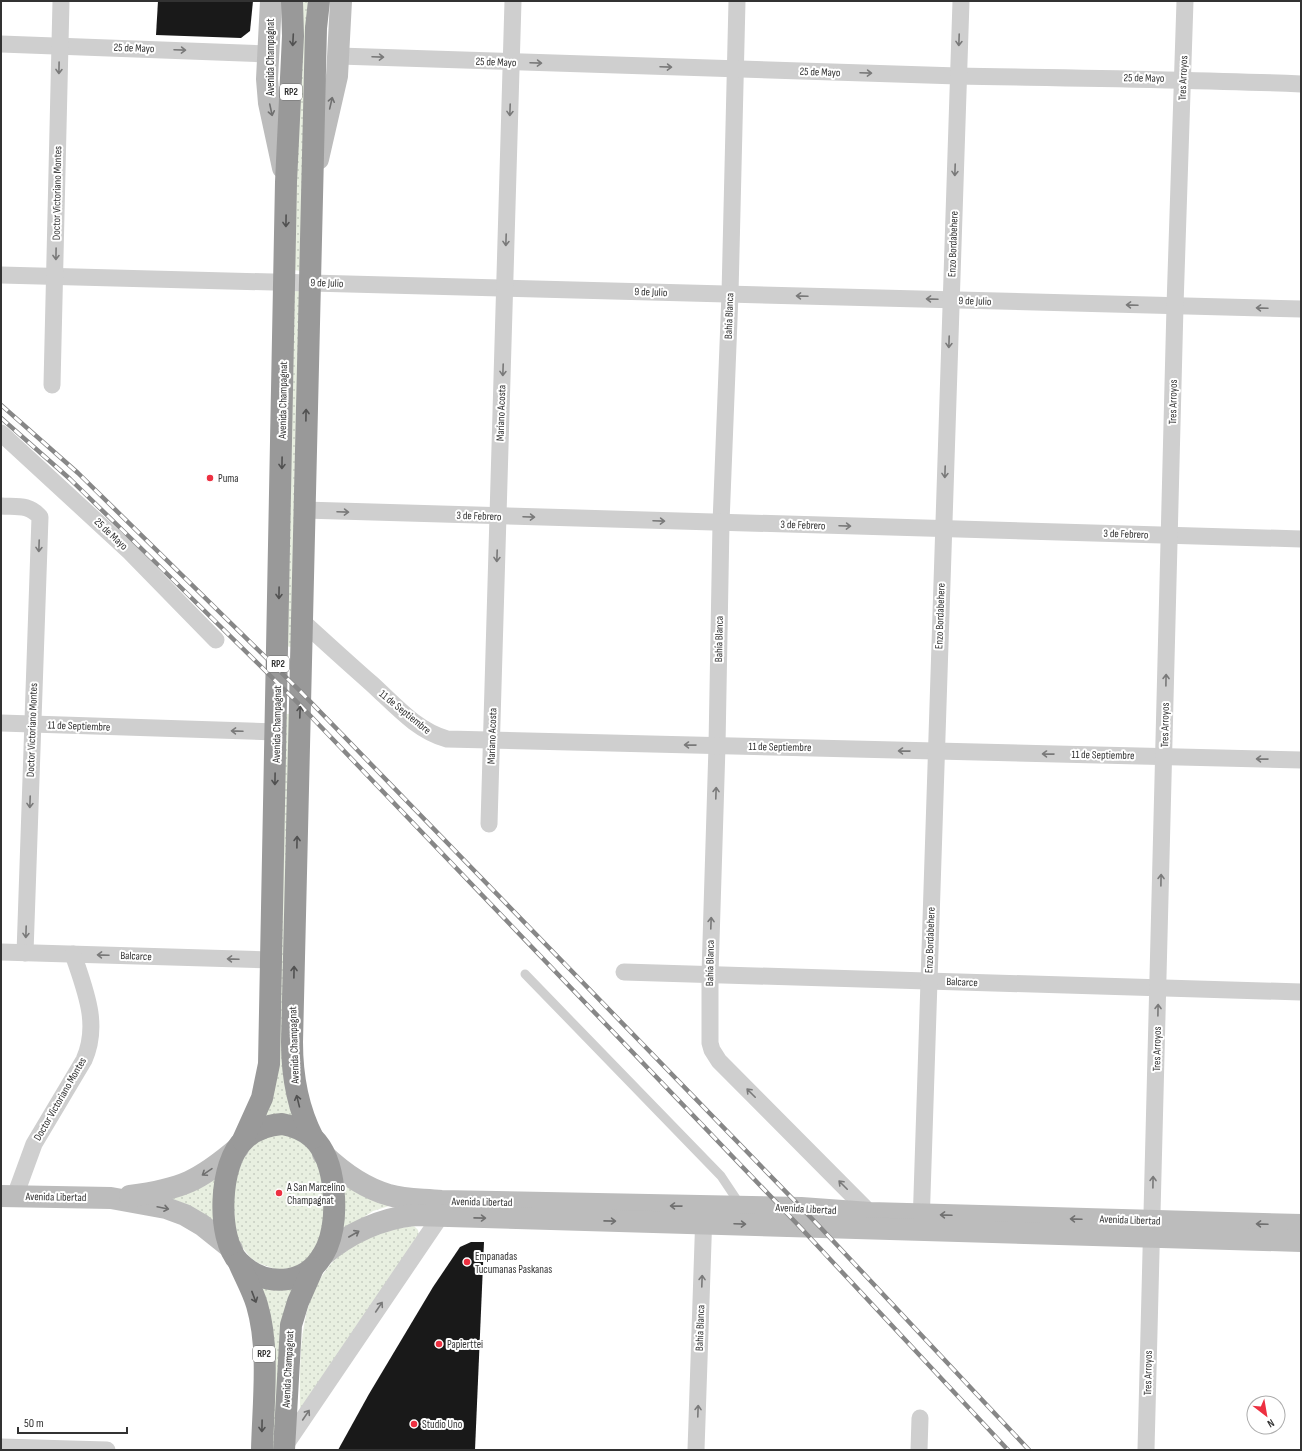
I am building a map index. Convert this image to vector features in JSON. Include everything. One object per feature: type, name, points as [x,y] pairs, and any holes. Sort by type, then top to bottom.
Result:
[{"type":"highway","name":"Avenida Champagnat","points":[[240,1144],[262,1098],[269,1064],[286,282],[286,182],[293,36],[292,1]]},
{"type":"highway","name":"Avenida Champagnat","points":[[318,1146],[298,1099],[292,1052],[309,283],[316,28],[320,1]]},
{"type":"highway","points":[[240,1144],[257,1130],[273,1125],[291,1126],[300,1129],[318,1146]]},
{"type":"highway","name":"RP2","points":[[240,1144],[226,1174],[223,1198],[224,1222],[235,1255],[257,1305],[262,1332],[264,1354],[262,1450]]},
{"type":"highway","name":"RP2","points":[[318,1146],[333,1185],[335,1209],[332,1228],[318,1262]]},
{"type":"highway","points":[[235,1255],[257,1275],[274,1280],[294,1278],[318,1262]]},
{"type":"highway","name":"Avenida Champagnat","points":[[284,1449],[291,1325],[298,1302],[318,1262]]},
{"type":"main road","name":"Avenida Champagnat","points":[[271,1],[268,54],[269,103],[286,182]]},
{"type":"main road","name":"Avenida Champagnat","points":[[312,182],[332,99],[339,56],[341,1]]},
{"type":"main road","name":"Avenida Libertad","points":[[8,1196],[111,1198],[164,1190],[186,1184],[208,1172],[240,1144]]},
{"type":"main road","name":"Avenida Libertad","points":[[318,1146],[339,1168],[360,1182],[389,1195],[403,1198],[704,1214],[1152,1229],[1301,1241]]},
{"type":"main road","name":"Avenida Libertad","points":[[111,1198],[177,1212],[202,1225],[235,1255]]},
{"type":"main road","name":"Avenida Libertad","points":[[318,1262],[351,1235],[374,1223],[386,1219],[414,1215],[440,1217],[704,1214],[742,1207],[870,1213],[921,1222]]},
{"type":"main road","name":"Avenida Libertad","points":[[1152,1229],[1301,1225]]},
{"type":"street","name":"Doctor Victoriano Montes","points":[[52,385],[61,1]]},
{"type":"street","name":"Mariano Acosta","points":[[489,824],[513,1]]},
{"type":"street","name":"Bahía Blanca","points":[[737,1],[730,294],[721,523],[717,746],[710,974],[710,1043],[715,1056],[870,1213]]},
{"type":"street","name":"Enzo Bordabehere","points":[[921,1222],[961,1]]},
{"type":"street","name":"Tres Arroyos","points":[[1146,1450],[1175,306],[1185,1]]},
{"type":"street","name":"25 de Mayo","points":[[1,44],[60,45],[268,54]]},
{"type":"street","name":"25 de Mayo","points":[[339,56],[958,76],[1183,79],[1301,84]]},
{"type":"street","name":"9 de Julio","points":[[1,275],[1301,310]]},
{"type":"street","name":"25 de Mayo","points":[[1,433],[130,552],[216,640]]},
{"type":"street","name":"Doctor Victoriano Montes","points":[[1,506],[22,507],[33,510],[40,518],[25,953]]},
{"type":"street","name":"3 de Febrero","points":[[304,510],[1301,539]]},
{"type":"street","name":"11 de Septiembre","points":[[302,621],[425,730],[435,736],[448,739],[1301,760]]},
{"type":"street","name":"11 de Septiembre","points":[[1,723],[276,732]]},
{"type":"street","name":"Balcarce","points":[[1,952],[272,960]]},
{"type":"street","name":"Doctor Victoriano Montes","points":[[8,1196],[34,1144],[84,1060],[89,1045],[92,1025],[91,1011],[72,954]]},
{"type":"street","name":"Balcarce","points":[[624,972],[1301,992]]},
{"type":"street","name":"Bahía Blanca","points":[[696,1450],[704,1214]]},
{"type":"street","points":[[284,1449],[440,1217]]},
{"type":"street","points":[[919,1450],[920,1418]]},
{"type":"street","points":[[1,1447],[107,1450]]},
{"type":"lane","points":[[525,974],[721,1176],[742,1207]]},
{"type":"green space","points":[[299,1],[313,1],[300,271],[294,270]]},
{"type":"green space","points":[[300,287],[293,646],[290,647],[287,646],[293,290]]},
{"type":"green space","points":[[286,714],[290,714],[296,1119],[263,1118]]},
{"type":"green space","points":[[284,1134],[301,1140],[316,1157],[326,1187],[322,1236],[309,1258],[295,1267],[278,1270],[258,1263],[250,1257],[242,1247],[236,1235],[232,1186],[246,1152],[263,1137]]},
{"type":"green space","points":[[217,1176],[215,1224],[190,1206],[168,1197]]},
{"type":"green space","points":[[343,1180],[389,1206],[373,1211],[340,1233]]},
{"type":"green space","points":[[414,1226],[418,1230],[419,1235],[300,1411],[300,1364],[302,1341],[312,1296],[322,1276],[336,1258],[367,1236],[384,1230]]},
{"type":"green space","points":[[262,1286],[295,1287],[278,1450],[270,1450]]},
{"type":"building","points":[[158,1],[253,1],[250,31],[241,38],[156,35]]},
{"type":"building","points":[[471,1242],[484,1242],[475,1450],[338,1450],[369,1394],[433,1287],[460,1247]]},
{"type":"railway","points":[[1,405],[78,473],[300,691],[820,1227],[1029,1450]]},
{"type":"railway","points":[[1,418],[70,479],[300,705],[800,1227],[1008,1450]]},
{"type":"place","name":"Puma","points":[[210,478]]},
{"type":"place","name":"A San Marcelino Champagnat","points":[[279,1193]]},
{"type":"place","name":"Empanadas Tucumanas Paskanas","points":[[467,1262]]},
{"type":"place","name":"Papierttei","points":[[439,1344]]},
{"type":"place","name":"Studio Uno","points":[[414,1424]]}]
